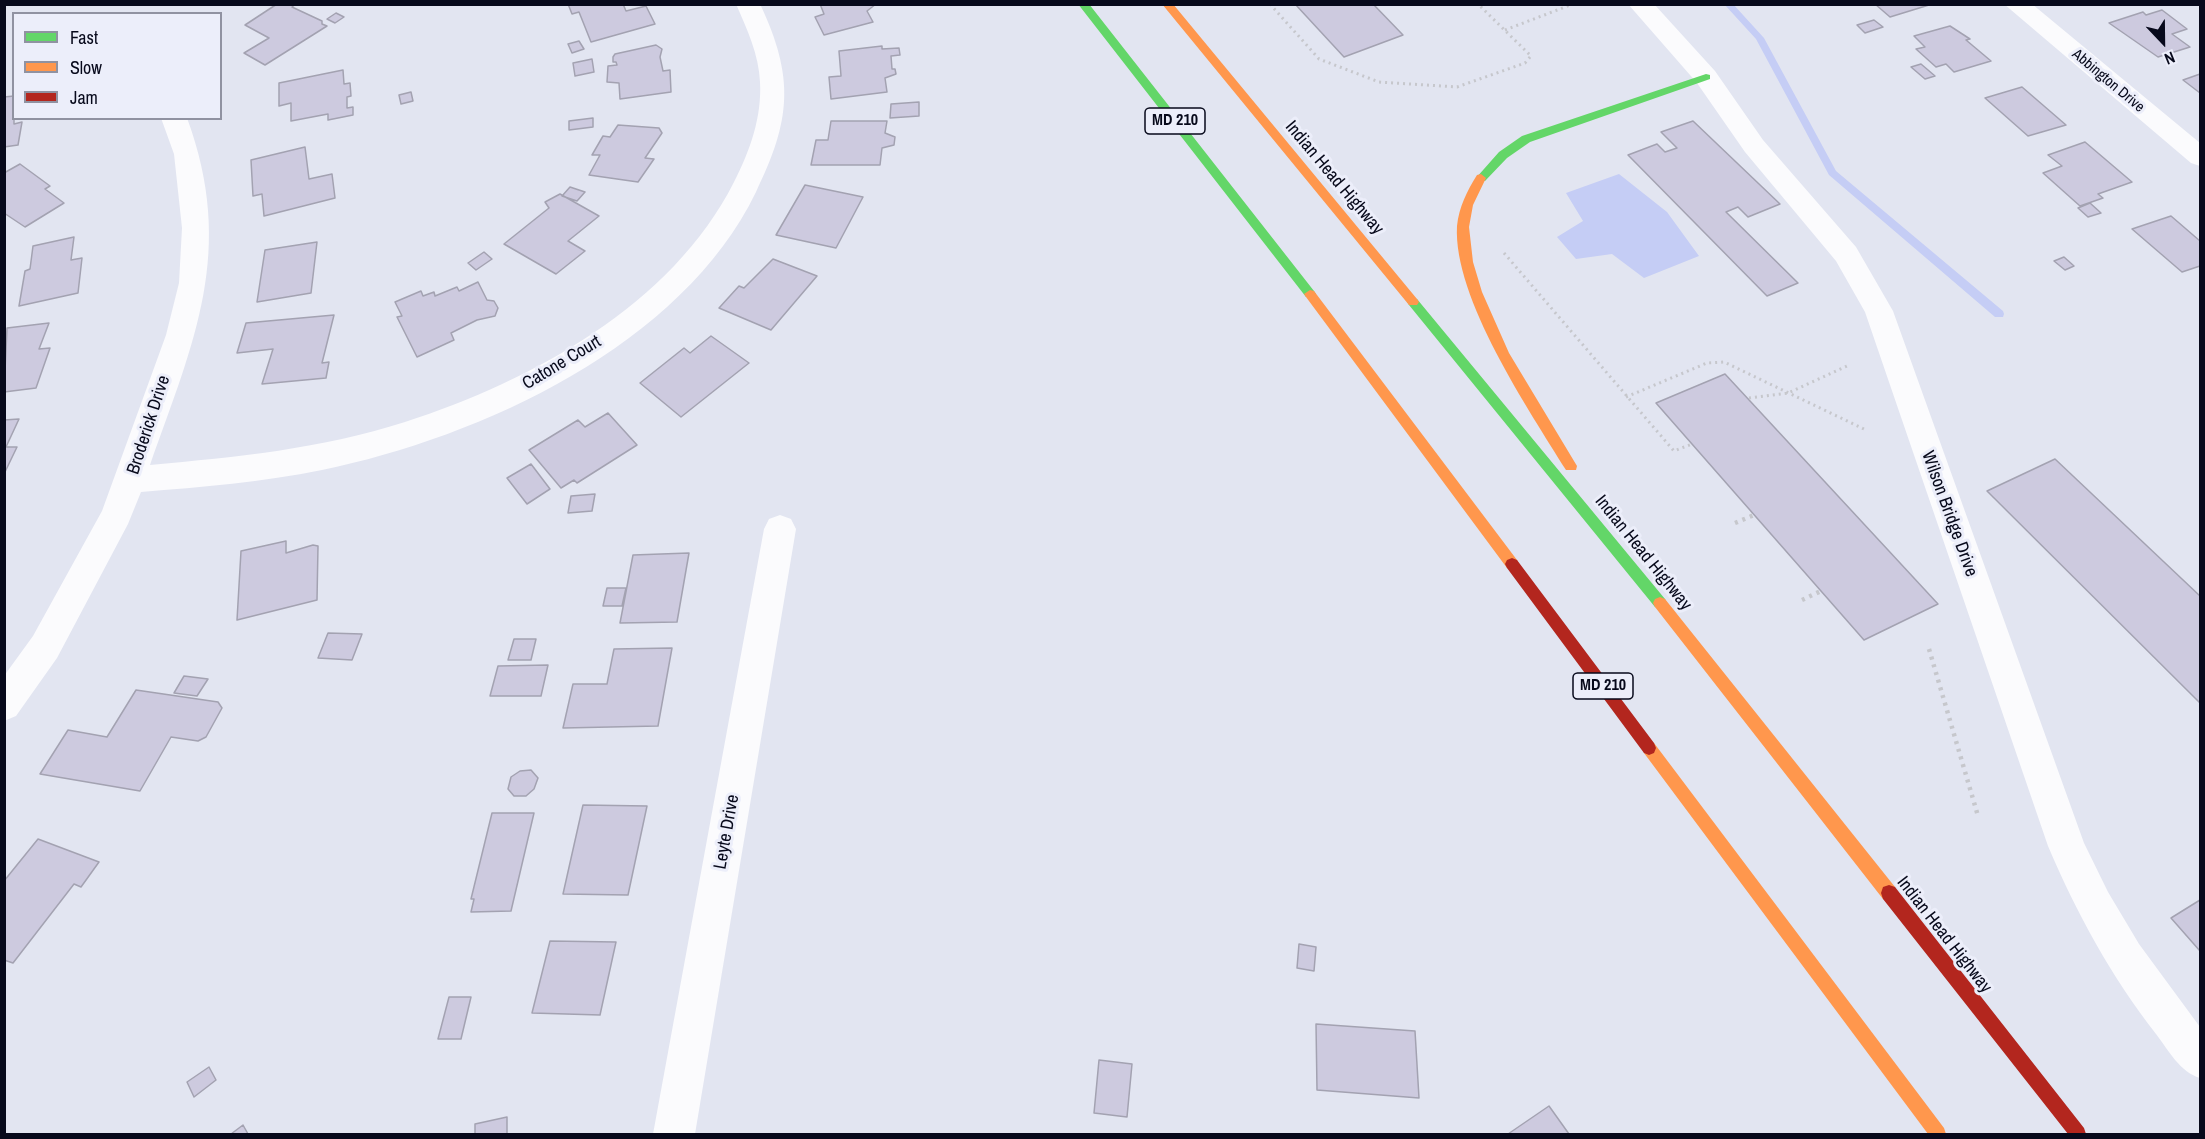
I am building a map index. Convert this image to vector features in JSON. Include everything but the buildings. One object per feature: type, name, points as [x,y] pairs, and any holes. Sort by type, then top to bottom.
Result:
[{"type":"highway","name":"MD 210","points":[[1083,4],[1268,237],[1938,1134]]},
{"type":"highway","name":"Indian Head Highway","points":[[1167,4],[1640,577],[2078,1134]]},
{"type":"highway","points":[[1640,577],[1500,350],[1483,314],[1465,247],[1463,228],[1480,178],[1503,152],[1526,139],[1706,77]]},
{"type":"street","name":"Catone Court","points":[[131,480],[310,460],[437,424],[478,409],[547,375],[648,306],[680,279],[724,227],[742,199],[765,140],[772,114],[772,71],[761,30],[748,4]]},
{"type":"street","name":"Wilson Bridge Drive","points":[[1640,4],[1706,77],[1754,146],[1846,254],[1879,311],[1951,521],[2087,897],[2138,981],[2200,1058]]},
{"type":"street","name":"Abbington Drive","points":[[2016,4],[2200,157]]},
{"type":"street","name":"Broderick Drive","points":[[4,705],[45,647],[104,540],[131,480],[181,335],[193,283],[195,228],[192,182],[187,154],[175,120]]},
{"type":"street","name":"Leyte Drive","points":[[674,1134],[780,529]]},
{"type":"path","points":[[1270,4],[1319,58],[1379,82],[1457,87],[1525,63],[1531,56],[1478,4]]},
{"type":"path","points":[[1505,30],[1573,4]]},
{"type":"path","points":[[1502,247],[1508,260],[1674,452],[1692,444]]},
{"type":"path","points":[[1626,397],[1713,361],[1724,362],[1866,430]]},
{"type":"path","points":[[1749,398],[1788,393],[1847,366]]},
{"type":"path","points":[[1735,523],[1754,514]]},
{"type":"path","points":[[1802,600],[1821,591]]},
{"type":"path","points":[[1929,650],[1978,816]]},
{"type":"water","points":[[1619,174],[1667,212],[1699,256],[1644,278],[1612,254],[1576,259],[1557,237],[1583,221],[1566,193]]},
{"type":"waterway","points":[[1728,4],[1760,38],[1832,173],[1999,314]]},
{"type":"traffic: fast","points":[[1083,4],[1310,294]]},
{"type":"traffic: fast","points":[[1481,178],[1503,155],[1526,139],[1706,77]]},
{"type":"traffic: fast","points":[[1413,302],[1660,603]]},
{"type":"traffic: slow","points":[[1167,4],[1413,302]]},
{"type":"traffic: slow","points":[[1481,178],[1473,191],[1463,227],[1467,262],[1476,292],[1488,323],[1504,354],[1571,466]]},
{"type":"traffic: slow","points":[[1310,294],[1512,564]]},
{"type":"traffic: slow","points":[[1660,603],[1889,893]]},
{"type":"traffic: slow","points":[[1649,748],[1938,1134]]},
{"type":"traffic: jam","points":[[1512,564],[1649,748]]},
{"type":"traffic: jam","points":[[1889,893],[2078,1134]]}]
